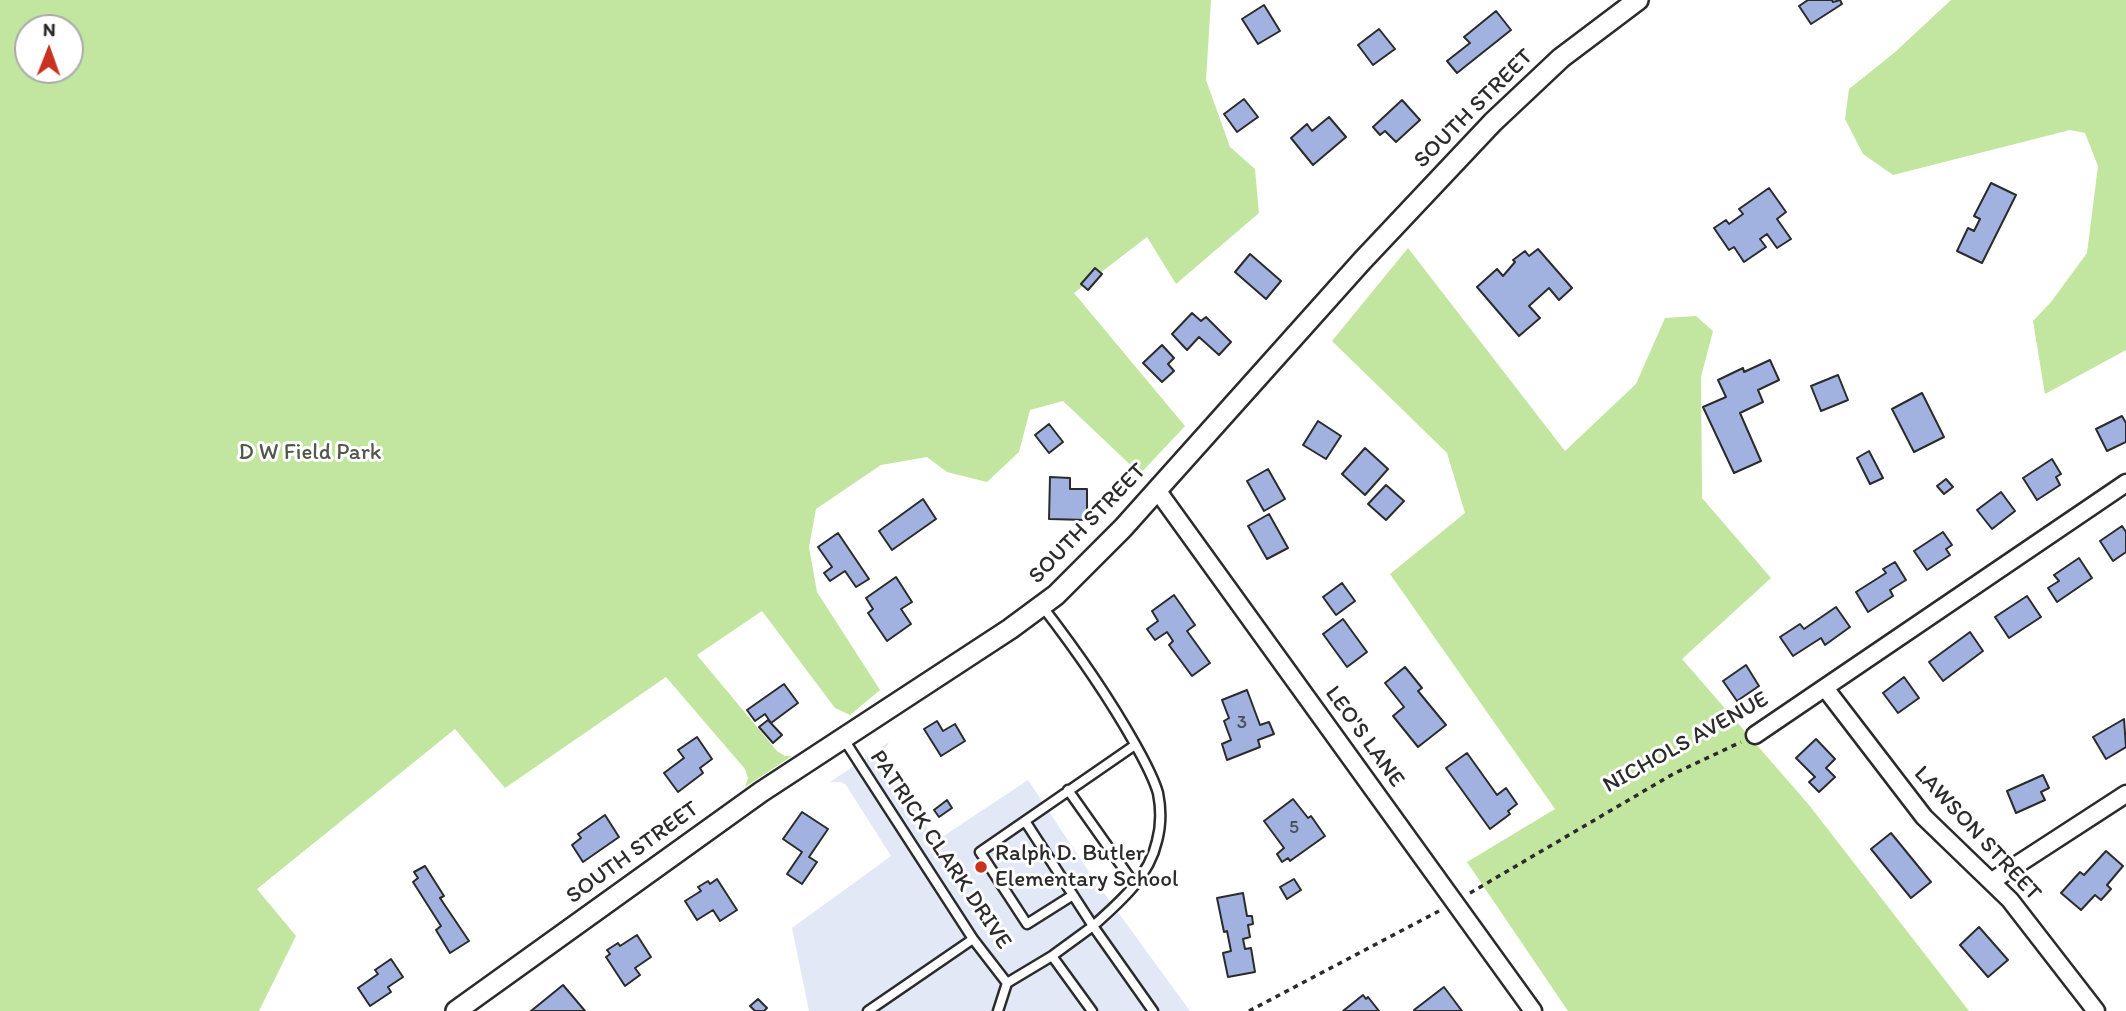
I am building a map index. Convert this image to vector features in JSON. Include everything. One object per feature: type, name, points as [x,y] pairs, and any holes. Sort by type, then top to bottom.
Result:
[{"type":"street","name":"SOUTH STREET","points":[[456,1011],[761,792],[1042,606],[1074,580],[1362,261],[1493,122],[1561,58],[1638,0]]},
{"type":"street","name":"NICHOLS AVENUE","points":[[1755,736],[2126,483]]},
{"type":"street","name":"LEO'S LANE","points":[[1157,490],[1533,1011]]},
{"type":"street","name":"LAWSON STREET","points":[[1825,688],[1924,817],[1960,854],[1992,881],[2052,951],[2096,1011]]},
{"type":"street","points":[[1992,881],[2126,794]]},
{"type":"lane","points":[[999,1011],[1007,983],[1052,956],[1093,926],[1135,885],[1157,843],[1160,810],[1158,793],[1149,769],[1077,652],[1042,606]]},
{"type":"lane","name":"PATRICK CLARK DRIVE","points":[[843,737],[973,939],[1007,983]]},
{"type":"lane","points":[[1073,895],[1027,924],[980,852],[1135,745]]},
{"type":"lane","points":[[1068,790],[1135,885]]},
{"type":"lane","points":[[1025,821],[1093,926],[1153,1011]]},
{"type":"lane","points":[[868,1011],[973,939]]},
{"type":"lane","points":[[1052,956],[1092,1011]]},
{"type":"path","name":"NICHOLS AVENUE","points":[[1249,1011],[1454,903],[1673,774],[1755,736]]},
{"type":"shaded area","name":"Ralph D. Butler Elementary School","points":[[889,742],[885,749],[885,763],[936,841],[1028,780],[1093,878],[1190,1011],[809,1011],[792,928],[891,856],[846,785],[830,782]]},
{"type":"green space","name":"D W Field Park","points":[[0,0],[1211,0],[1206,80],[1230,147],[1255,169],[1259,213],[1176,284],[1147,237],[1074,293],[1185,426],[1140,474],[1063,401],[1030,410],[1019,452],[987,482],[947,472],[927,457],[881,465],[816,509],[809,547],[817,592],[880,690],[850,715],[835,708],[762,611],[697,655],[777,751],[785,756],[792,756],[745,787],[748,778],[745,769],[666,677],[505,788],[455,729],[257,889],[296,936],[259,1011],[0,1011]]},
{"type":"green space","points":[[1951,0],[2126,0],[2126,350],[2045,394],[2033,321],[2051,302],[2087,253],[2098,166],[2085,133],[2070,130],[1893,175],[1863,154],[1845,119],[1849,89],[1894,53]]},
{"type":"green space","points":[[1408,248],[1565,451],[1636,384],[1665,318],[1696,316],[1713,331],[1701,377],[1702,498],[1771,578],[1682,659],[1809,805],[1969,1011],[1568,1011],[1467,862],[1555,809],[1390,574],[1465,513],[1447,453],[1332,341]]},
{"type":"building","points":[[1808,0],[1840,0],[1842,4],[1811,24],[1799,6]]},
{"type":"building","points":[[1264,5],[1280,31],[1258,44],[1242,19]]},
{"type":"building","points":[[1496,11],[1511,30],[1457,73],[1447,61],[1470,43],[1464,37]]},
{"type":"building","points":[[1379,29],[1395,49],[1373,65],[1358,45]]},
{"type":"building","points":[[1244,99],[1258,117],[1237,132],[1224,114]]},
{"type":"building","points":[[1402,100],[1420,120],[1396,142],[1385,131],[1380,135],[1373,127]]},
{"type":"building","points":[[1329,117],[1346,137],[1313,165],[1291,138],[1307,124],[1312,131]]},
{"type":"building","points":[[1991,183],[2016,195],[1982,263],[1957,251],[1968,228],[1974,231],[1980,219],[1974,216]]},
{"type":"building","points":[[1769,188],[1786,212],[1777,219],[1791,239],[1777,248],[1767,234],[1760,239],[1766,247],[1744,262],[1734,247],[1729,250],[1714,228],[1726,220],[1729,224],[1743,214],[1739,209]]},
{"type":"building","points":[[1538,249],[1572,288],[1559,300],[1549,288],[1529,306],[1540,318],[1519,336],[1477,287],[1497,269],[1503,276],[1515,262],[1513,260],[1525,251],[1529,256]]},
{"type":"building","points":[[1250,254],[1281,281],[1266,299],[1235,272]]},
{"type":"building","points":[[1095,268],[1102,274],[1088,290],[1081,284]]},
{"type":"building","points":[[1192,313],[1201,321],[1206,317],[1231,342],[1219,355],[1199,337],[1187,350],[1172,334]]},
{"type":"building","points":[[1162,345],[1174,358],[1168,364],[1174,371],[1162,382],[1143,363]]},
{"type":"building","points":[[1770,360],[1779,380],[1758,390],[1763,402],[1740,413],[1761,461],[1734,473],[1703,407],[1726,397],[1718,380],[1743,368],[1744,372]]},
{"type":"building","points":[[1838,375],[1848,400],[1821,411],[1811,386]]},
{"type":"building","points":[[1922,393],[1944,437],[1914,452],[1892,409]]},
{"type":"building","points":[[2122,416],[2126,423],[2126,442],[2107,451],[2096,429]]},
{"type":"building","points":[[1318,421],[1341,436],[1326,459],[1303,445]]},
{"type":"building","points":[[1049,424],[1063,442],[1049,453],[1035,435]]},
{"type":"building","points":[[1365,448],[1388,469],[1365,495],[1342,474]]},
{"type":"building","points":[[1869,451],[1883,478],[1870,484],[1857,458]]},
{"type":"building","points":[[2052,459],[2061,474],[2056,477],[2060,485],[2037,500],[2023,478]]},
{"type":"building","points":[[1268,469],[1285,499],[1264,511],[1247,481]]},
{"type":"building","points":[[1050,477],[1070,478],[1070,489],[1087,489],[1087,520],[1049,519]]},
{"type":"building","points":[[1946,479],[1953,487],[1944,494],[1937,486]]},
{"type":"building","points":[[1386,485],[1404,501],[1386,520],[1368,504]]},
{"type":"building","points":[[2001,492],[2015,511],[1992,529],[1977,510]]},
{"type":"building","points":[[923,499],[936,519],[892,550],[879,531]]},
{"type":"building","points":[[1269,514],[1288,548],[1267,559],[1248,526]]},
{"type":"building","points":[[2122,526],[2126,532],[2126,552],[2113,561],[2100,541]]},
{"type":"building","points":[[1943,532],[1952,545],[1946,549],[1950,555],[1927,570],[1914,551]]},
{"type":"building","points":[[838,533],[869,579],[856,587],[845,571],[830,581],[824,573],[832,567],[818,547]]},
{"type":"building","points":[[2079,558],[2092,578],[2057,602],[2048,588],[2059,581],[2054,575]]},
{"type":"building","points":[[1895,562],[1906,580],[1890,590],[1893,596],[1868,612],[1856,592],[1886,573],[1883,569]]},
{"type":"building","points":[[896,577],[912,602],[901,609],[911,624],[887,641],[868,613],[873,609],[866,598]]},
{"type":"building","points":[[1342,583],[1355,601],[1336,615],[1323,597]]},
{"type":"building","points":[[1174,595],[1195,625],[1187,631],[1210,663],[1192,676],[1169,645],[1173,641],[1167,632],[1155,640],[1147,629],[1158,621],[1152,611]]},
{"type":"building","points":[[2027,596],[2041,617],[2009,638],[1995,617]]},
{"type":"building","points":[[1836,607],[1850,627],[1825,645],[1821,638],[1793,656],[1780,637],[1800,624],[1804,629]]},
{"type":"building","points":[[1343,619],[1367,652],[1347,667],[1323,634]]},
{"type":"building","points":[[1970,632],[1983,651],[1943,681],[1929,662]]},
{"type":"building","points":[[1746,665],[1759,686],[1737,701],[1723,681]]},
{"type":"building","points":[[1405,667],[1422,688],[1418,691],[1446,725],[1418,747],[1393,716],[1404,707],[1385,683]]},
{"type":"building","points":[[1904,677],[1919,698],[1898,713],[1883,693]]},
{"type":"building","points":[[784,684],[798,703],[771,723],[765,714],[755,721],[747,710]]},
{"type":"building","points":[[1247,690],[1260,725],[1269,722],[1274,734],[1258,740],[1260,747],[1227,760],[1222,744],[1231,740],[1224,721],[1229,718],[1222,700]]},
{"type":"building","points":[[2124,719],[2126,747],[2106,759],[2093,737]]},
{"type":"building","points":[[768,720],[782,735],[773,743],[759,727]]},
{"type":"building","points":[[937,721],[943,731],[955,724],[965,741],[941,756],[924,729]]},
{"type":"building","points":[[697,737],[712,759],[700,768],[703,773],[678,792],[664,773],[684,758],[678,750]]},
{"type":"building","points":[[1816,739],[1835,759],[1826,768],[1835,777],[1819,792],[1809,782],[1815,777],[1796,758]]},
{"type":"building","points":[[1467,753],[1497,795],[1506,788],[1517,804],[1508,811],[1510,814],[1490,829],[1446,768]]},
{"type":"building","points":[[2043,775],[2049,788],[2041,792],[2045,800],[2016,813],[2007,791]]},
{"type":"building","points":[[1293,799],[1308,818],[1311,816],[1325,836],[1290,861],[1288,858],[1282,862],[1277,854],[1284,848],[1264,821]]},
{"type":"building","points":[[947,800],[952,808],[939,817],[934,810]]},
{"type":"building","points":[[802,812],[828,829],[809,857],[817,862],[802,884],[787,874],[802,852],[783,839]]},
{"type":"building","points":[[605,815],[619,837],[583,862],[572,845],[581,838],[578,834]]},
{"type":"building","points":[[1891,833],[1931,882],[1911,898],[1871,849]]},
{"type":"building","points":[[2106,851],[2123,866],[2107,885],[2111,889],[2101,900],[2095,895],[2081,910],[2061,893],[2080,872],[2084,875]]},
{"type":"building","points":[[425,866],[444,896],[440,898],[469,941],[450,953],[436,930],[441,926],[413,882],[418,878],[414,872]]},
{"type":"building","points":[[717,879],[737,910],[720,921],[713,910],[697,920],[685,901],[701,891],[698,887]]},
{"type":"building","points":[[1294,879],[1301,890],[1287,899],[1280,887]]},
{"type":"building","points":[[1243,893],[1247,916],[1252,916],[1253,924],[1248,925],[1250,937],[1243,939],[1245,949],[1251,948],[1255,972],[1228,977],[1223,953],[1231,951],[1217,898]]},
{"type":"building","points":[[1979,927],[2008,960],[1988,977],[1960,945]]},
{"type":"building","points":[[637,935],[651,957],[635,968],[640,975],[625,986],[606,957],[610,954],[607,950],[618,943],[620,946]]},
{"type":"building","points":[[391,959],[403,977],[388,987],[391,992],[370,1006],[358,988],[378,974],[375,970]]},
{"type":"building","points":[[563,985],[585,1011],[531,1011]]},
{"type":"building","points":[[1444,987],[1462,1011],[1414,1010]]},
{"type":"building","points":[[1363,995],[1366,999],[1368,997],[1379,1011],[1343,1011]]},
{"type":"building","points":[[758,999],[767,1008],[764,1011],[755,1011],[750,1006]]},
{"type":"place","name":"Ralph D. Butler Elementary School","points":[[981,867]]}]
